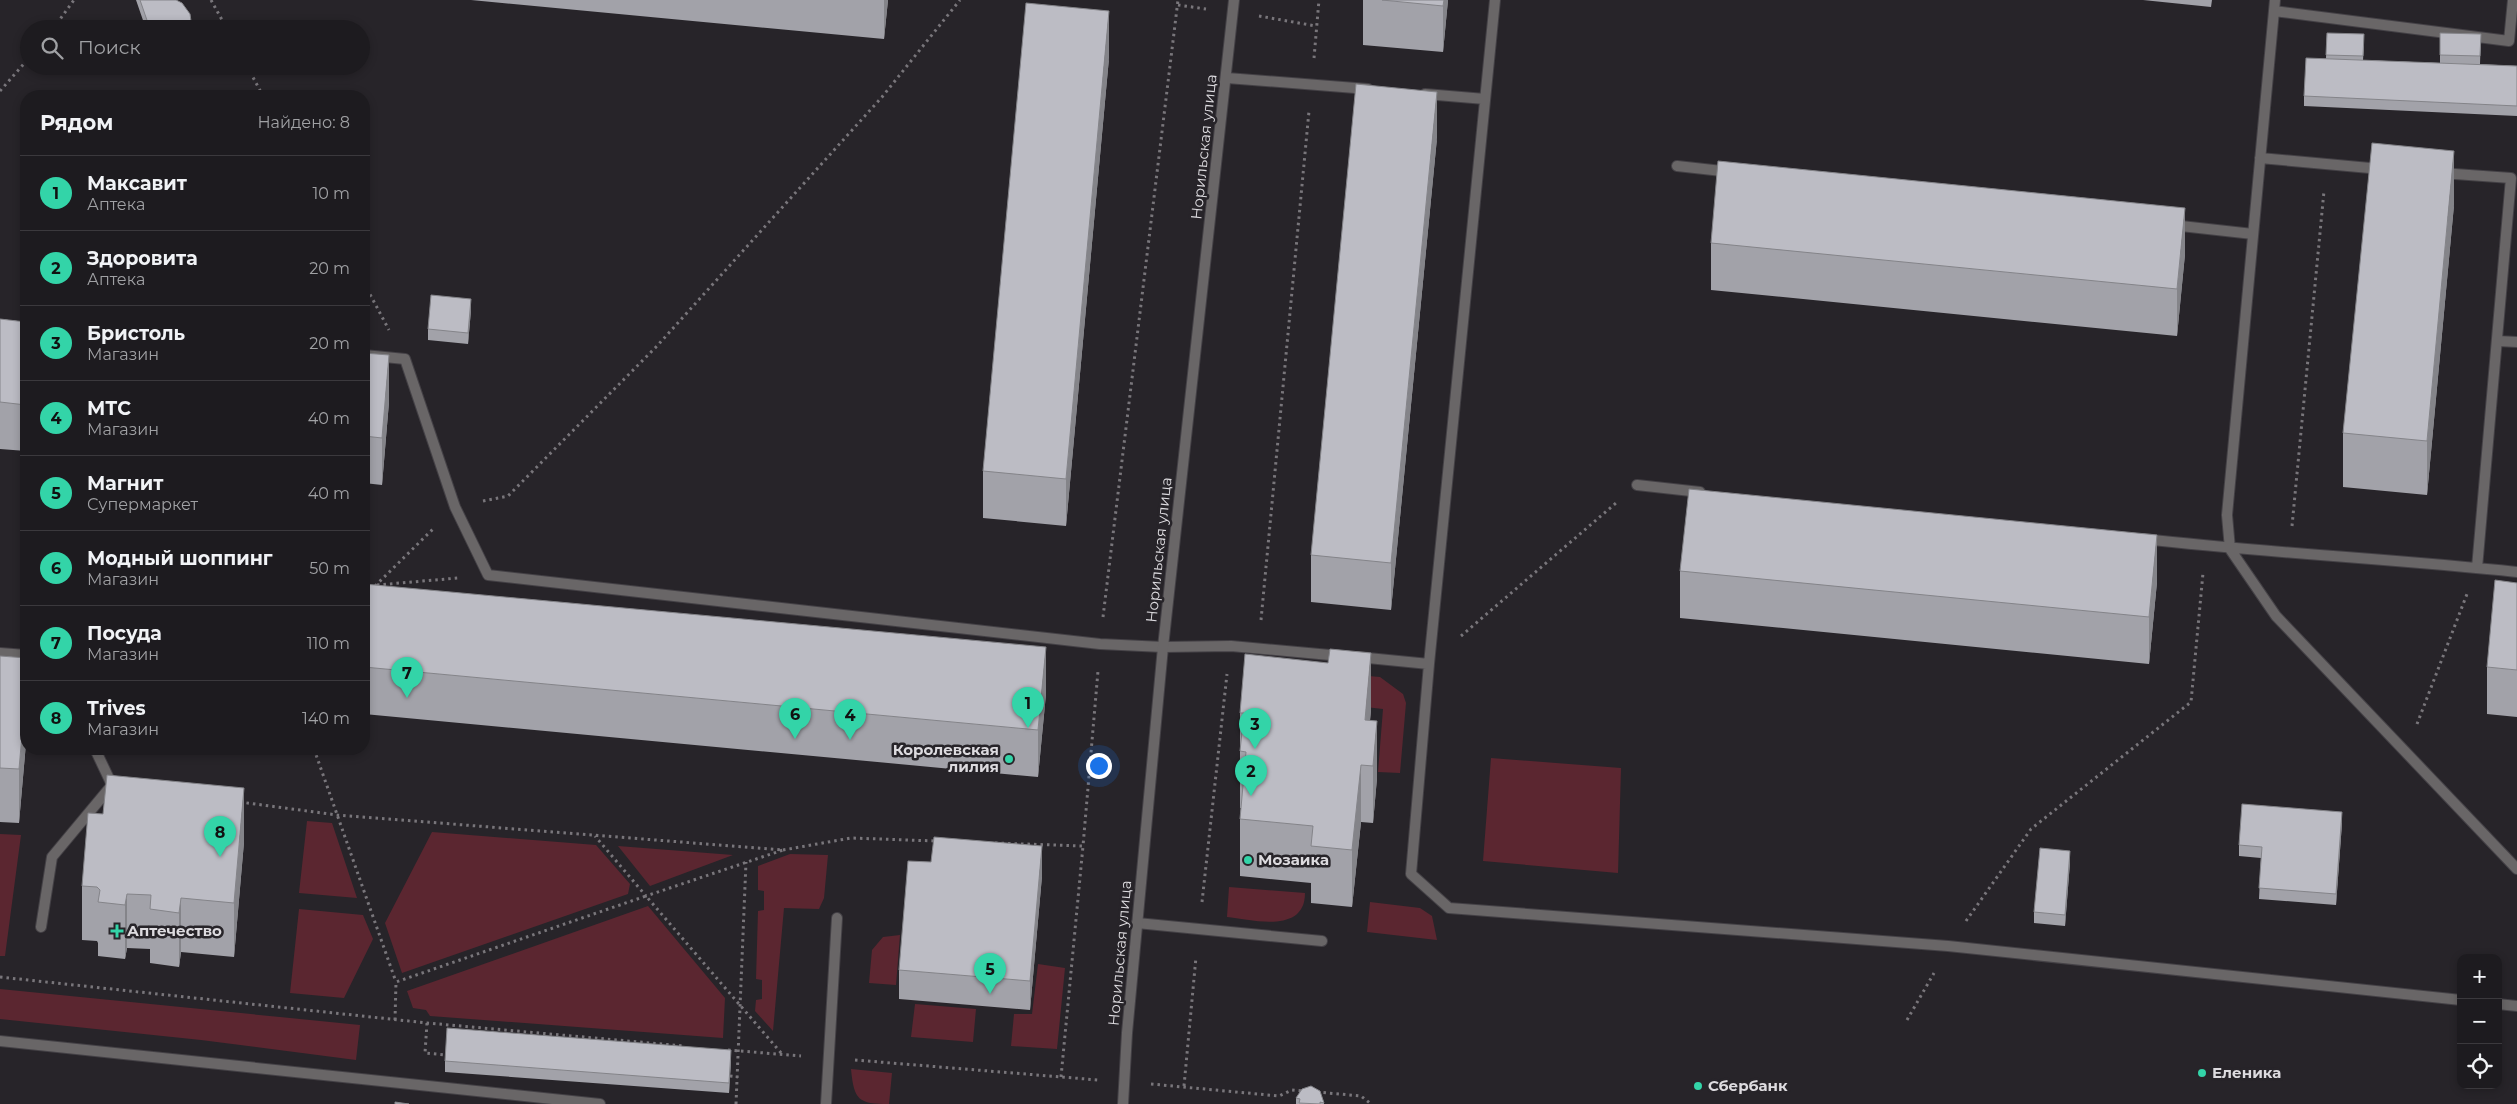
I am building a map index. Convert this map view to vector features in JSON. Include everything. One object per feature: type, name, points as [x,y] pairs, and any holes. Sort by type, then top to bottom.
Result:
[{"type":"street","name":"Норильская улица","points":[[1123,1104],[1137,923],[1163,647],[1227,78],[1234,0]]},
{"type":"street","points":[[1495,0],[1429,664],[1412,874],[1449,908],[1948,946],[2457,1000]]},
{"type":"street","points":[[2513,0],[2509,41],[2274,5],[2227,515],[2230,549],[2276,616],[2517,869]]},
{"type":"street","points":[[1227,78],[1379,90]]},
{"type":"street","points":[[1418,93],[1485,98]]},
{"type":"street","points":[[2260,158],[2395,170]]},
{"type":"street","points":[[1676,166],[1745,174]]},
{"type":"street","points":[[2434,172],[2514,176],[2477,568]]},
{"type":"street","points":[[2165,224],[2253,234]]},
{"type":"street","points":[[2498,341],[2517,342]]},
{"type":"street","points":[[370,356],[405,359],[455,507],[488,575],[1100,644],[1163,647],[1230,646],[1429,664]]},
{"type":"street","points":[[1637,485],[1715,493]]},
{"type":"street","points":[[2137,539],[2230,549],[2289,552],[2517,572]]},
{"type":"street","points":[[0,654],[20,655]]},
{"type":"street","points":[[41,927],[52,857],[112,785],[97,755]]},
{"type":"street","points":[[826,1104],[837,918]]},
{"type":"street","points":[[1137,923],[1322,942]]},
{"type":"street","points":[[2502,1004],[2517,1006]]},
{"type":"street","points":[[0,1041],[600,1104]]},
{"type":"path","points":[[60,20],[74,0]]},
{"type":"path","points":[[211,0],[222,20]]},
{"type":"path","points":[[374,586],[455,507],[508,496],[657,346],[882,97],[960,0]]},
{"type":"path","points":[[1061,1077],[1100,644],[1178,0]]},
{"type":"path","points":[[1184,1086],[1230,646],[1260,628],[1312,84],[1318,0]]},
{"type":"path","points":[[0,91],[20,68]]},
{"type":"path","points":[[252,75],[260,90]]},
{"type":"path","points":[[2289,552],[2327,165]]},
{"type":"path","points":[[370,294],[405,359]]},
{"type":"path","points":[[1429,664],[1637,485]]},
{"type":"path","points":[[1908,1020],[1948,946],[2031,829],[2191,702],[2206,546]]},
{"type":"path","points":[[2406,754],[2477,568]]},
{"type":"path","points":[[370,588],[488,575]]},
{"type":"path","points":[[316,755],[396,982],[395,1020]]},
{"type":"path","points":[[239,802],[337,815],[783,850]]},
{"type":"path","points":[[595,836],[783,1055]]},
{"type":"path","points":[[396,982],[783,850],[852,838],[938,841]]},
{"type":"path","points":[[987,842],[1083,846]]},
{"type":"path","points":[[736,1104],[746,862]]},
{"type":"path","points":[[0,977],[395,1020],[690,1047]]},
{"type":"path","points":[[427,1023],[425,1053],[446,1055]]},
{"type":"path","points":[[720,1049],[1184,1086],[1279,1096],[1292,1090],[1361,1096],[1371,1104]]},
{"type":"path","points":[[730,1076],[738,1076]]},
{"type":"shaded area","points":[[1288,669],[1380,677],[1403,694],[1406,703],[1400,773],[1378,772],[1383,709],[1321,702]]},
{"type":"shaded area","points":[[1491,758],[1621,768],[1618,873],[1483,861]]},
{"type":"shaded area","points":[[307,821],[332,823],[357,898],[299,893]]},
{"type":"shaded area","points":[[432,832],[596,845],[630,884],[628,894],[402,973],[385,923]]},
{"type":"shaded area","points":[[0,834],[21,835],[5,956],[0,956]]},
{"type":"shaded area","points":[[618,846],[733,855],[650,886]]},
{"type":"shaded area","points":[[790,854],[828,855],[824,898],[819,909],[784,908],[773,1031],[755,1011],[756,1000],[762,999],[762,980],[756,979],[758,911],[764,910],[764,891],[758,890],[758,866]]},
{"type":"shaded area","points":[[1229,887],[1305,893],[1303,906],[1296,914],[1276,922],[1227,917]]},
{"type":"shaded area","points":[[1370,902],[1420,908],[1432,916],[1437,940],[1367,932]]},
{"type":"shaded area","points":[[648,906],[725,998],[723,1038],[430,1016],[426,1010],[413,1008],[407,991]]},
{"type":"shaded area","points":[[299,909],[363,915],[373,939],[344,998],[290,993]]},
{"type":"shaded area","points":[[900,935],[896,985],[869,983],[872,950],[883,937]]},
{"type":"shaded area","points":[[1038,964],[1065,968],[1057,1049],[1011,1046],[1014,1014],[1032,1014]]},
{"type":"shaded area","points":[[0,989],[360,1025],[356,1060],[201,1040],[0,1019]]},
{"type":"shaded area","points":[[915,1004],[976,1009],[973,1042],[911,1037]]},
{"type":"shaded area","points":[[851,1069],[892,1073],[889,1104],[870,1103],[860,1098],[854,1088]]},
{"type":"building","points":[[140,0],[176,0],[182,3],[190,14],[191,20],[147,20]]},
{"type":"building","points":[[1382,0],[1444,0],[1443,6]]},
{"type":"building","points":[[1026,3],[1109,11],[1066,479],[983,471]]},
{"type":"building","points":[[2327,33],[2364,34],[2363,56],[2326,55]]},
{"type":"building","points":[[2440,33],[2481,34],[2480,56],[2440,55]]},
{"type":"building","points":[[2306,58],[2517,66],[2517,106],[2304,96]]},
{"type":"building","points":[[1356,84],[1437,92],[1391,563],[1311,555]]},
{"type":"building","points":[[2372,143],[2454,151],[2427,441],[2343,433]]},
{"type":"building","points":[[1718,161],[2185,208],[2177,289],[1711,243]]},
{"type":"building","points":[[431,295],[471,299],[468,333],[428,329]]},
{"type":"building","points":[[0,319],[20,321],[20,404],[0,402]]},
{"type":"building","points":[[370,353],[389,355],[382,438],[370,437]]},
{"type":"building","points":[[1689,489],[2157,535],[2149,617],[1680,571]]},
{"type":"building","points":[[2495,580],[2517,583],[2517,670],[2487,667]]},
{"type":"building","points":[[370,585],[1046,647],[1038,730],[370,668]]},
{"type":"building","points":[[1330,649],[1371,653],[1365,720],[1377,721],[1373,766],[1361,765],[1352,850],[1311,846],[1313,826],[1240,819],[1246,752],[1240,751],[1244,713],[1240,713],[1245,654],[1328,663]]},
{"type":"building","points":[[0,656],[20,658],[19,769],[0,768]]},
{"type":"building","points":[[107,775],[244,788],[234,903],[181,898],[179,913],[150,909],[151,895],[127,894],[125,905],[98,902],[100,890],[97,887],[82,886],[88,813],[103,814]]},
{"type":"building","points":[[2242,804],[2342,812],[2336,894],[2259,888],[2262,847],[2239,845]]},
{"type":"building","points":[[934,837],[1042,846],[1030,981],[899,970],[908,861],[931,862]]},
{"type":"building","points":[[2040,848],[2070,851],[2065,915],[2034,912]]},
{"type":"building","points":[[447,1028],[731,1050],[729,1083],[445,1061]]},
{"type":"building","points":[[1311,1086],[1320,1091],[1324,1103],[1299,1103],[1300,1099],[1296,1098],[1302,1089]]},
{"type":"place","name":"Посуда","points":[[407,698]]},
{"type":"place","name":"Максавит","points":[[1028,728]]},
{"type":"place","name":"Модный шоппинг","points":[[795,739]]},
{"type":"place","name":"МТС","points":[[850,740]]},
{"type":"place","name":"Бристоль","points":[[1255,749]]},
{"type":"place","name":"Королевская лилия","points":[[1009,759]]},
{"type":"place","name":"Здоровита","points":[[1251,796]]},
{"type":"place","name":"Trives","points":[[220,857]]},
{"type":"place","name":"Мозаика","points":[[1248,860]]},
{"type":"place","name":"Аптечество","points":[[117,931]]},
{"type":"place","name":"Магнит","points":[[990,994]]},
{"type":"place","name":"Еленика","points":[[2202,1073]]},
{"type":"place","name":"Сбербанк","points":[[1698,1086]]}]
